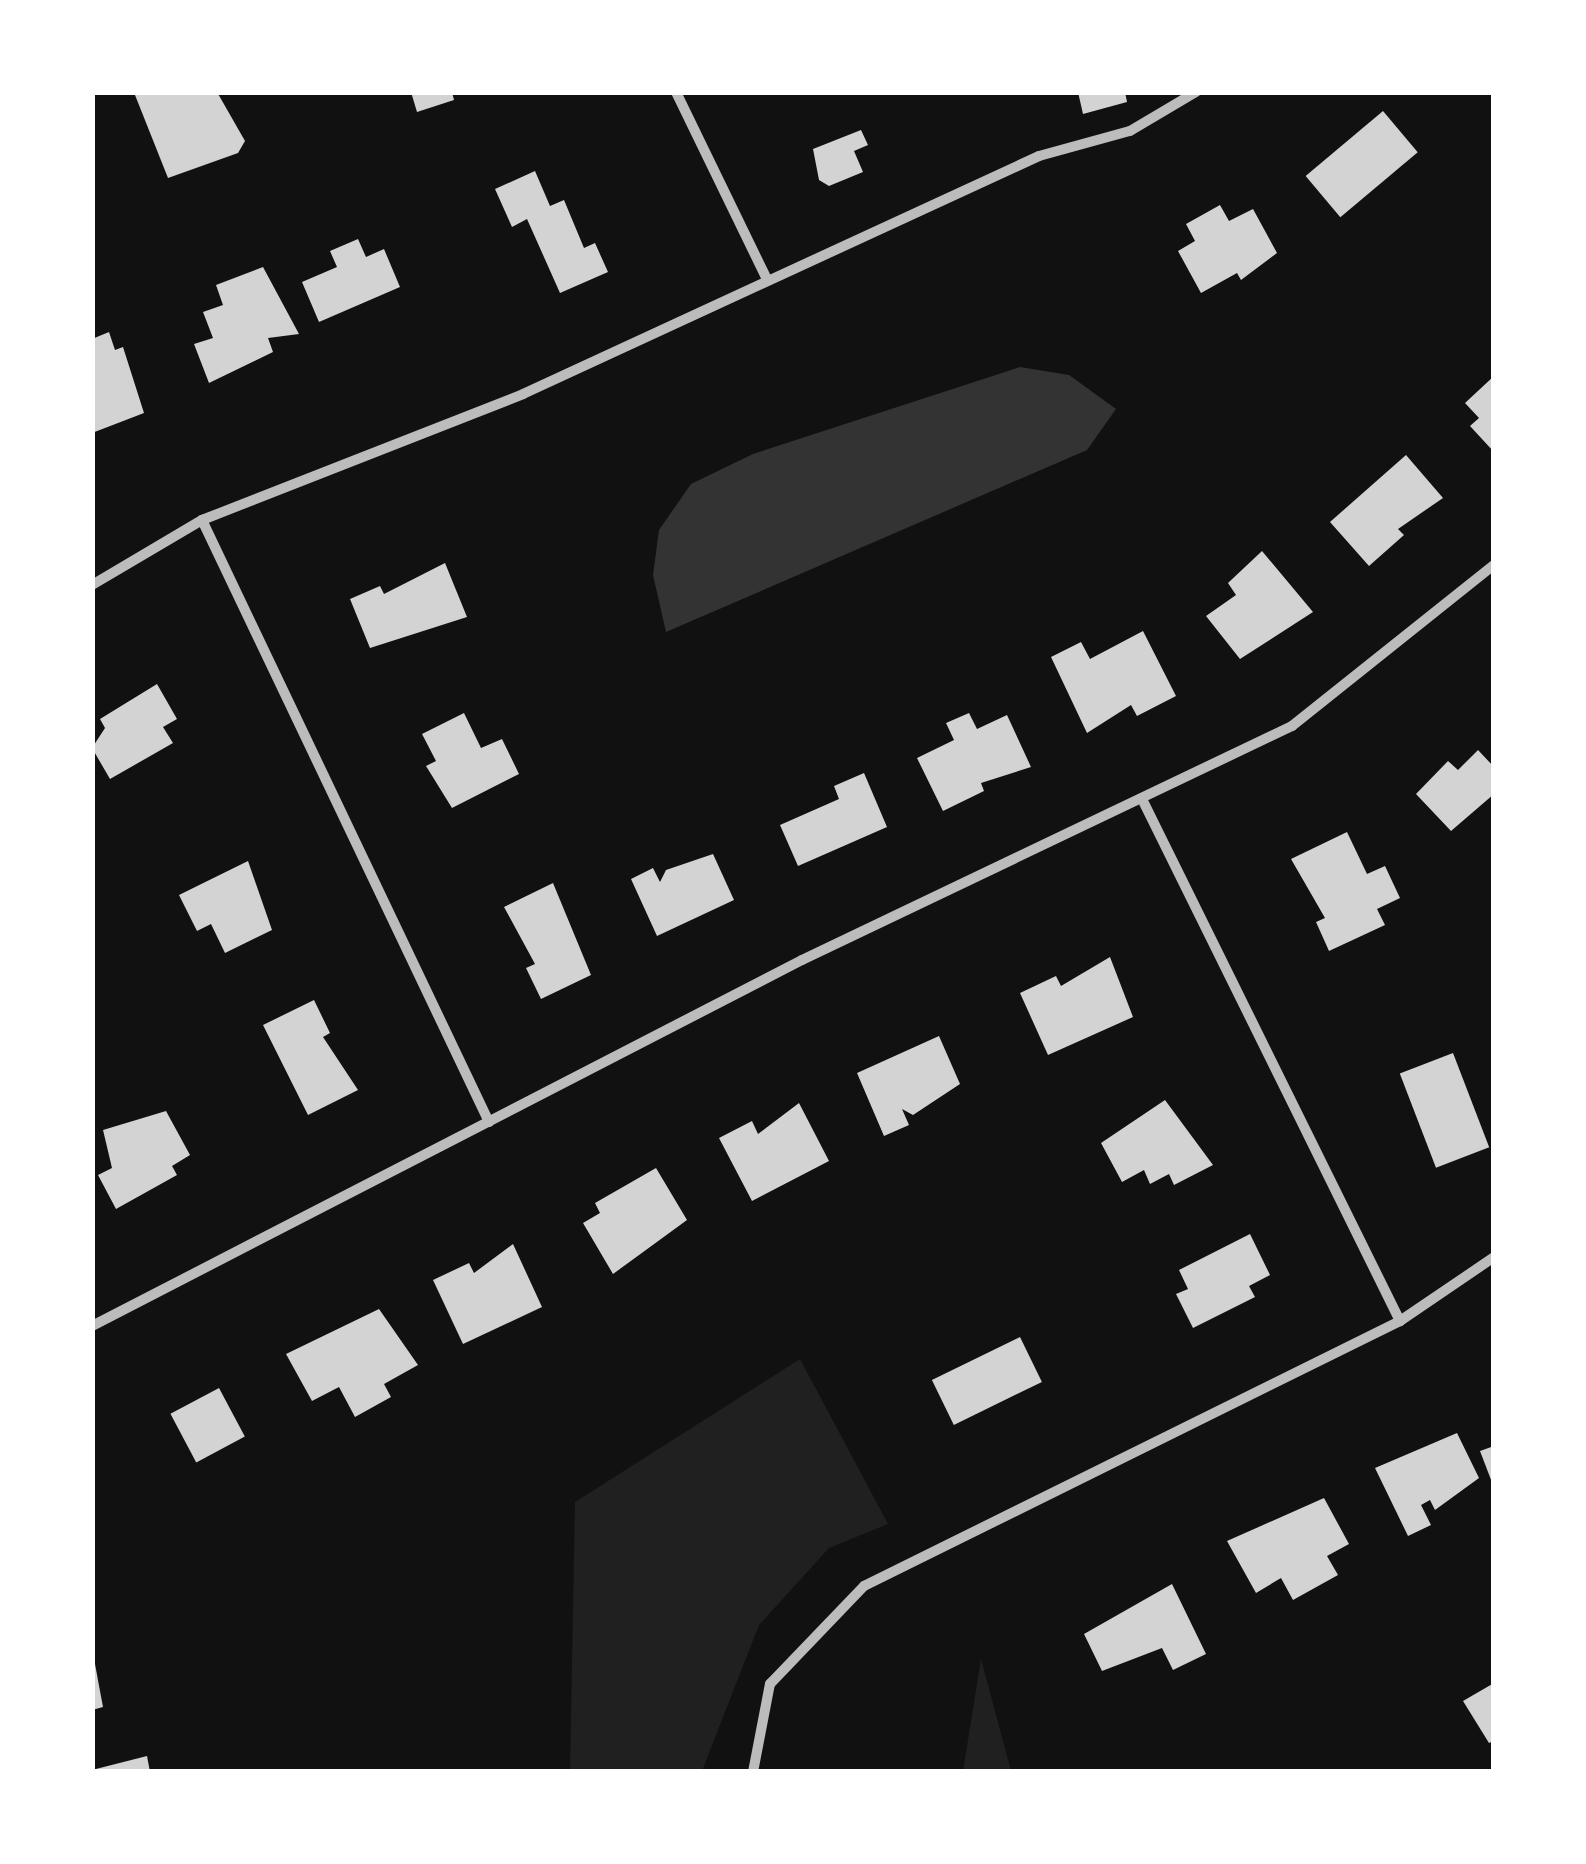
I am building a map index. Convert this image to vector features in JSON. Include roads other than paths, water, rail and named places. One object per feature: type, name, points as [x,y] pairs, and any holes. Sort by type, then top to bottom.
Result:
[{"type":"street","points":[[676,92],[766,277]]},
{"type":"street","points":[[92,586],[202,520],[523,394],[766,277],[1039,156],[1130,131],[1196,92]]},
{"type":"street","points":[[202,520],[489,1122]]},
{"type":"street","points":[[92,1326],[802,960],[1144,803],[1292,726],[1494,565]]},
{"type":"street","points":[[1144,803],[1400,1321]]},
{"type":"street","points":[[753,1772],[770,1684],[864,1586],[1400,1321],[1494,1257]]}]
